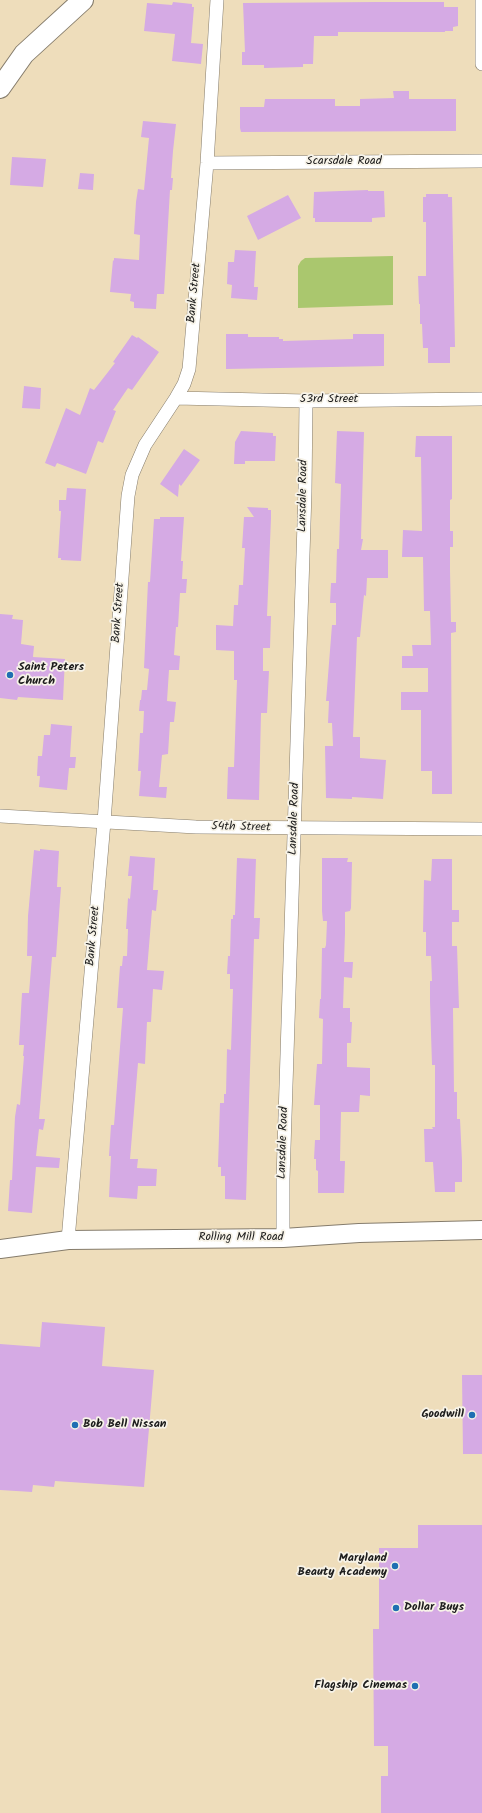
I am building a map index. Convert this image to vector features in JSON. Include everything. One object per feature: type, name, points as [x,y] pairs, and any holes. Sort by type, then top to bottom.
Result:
[{"type":"main road","points":[[0,88],[24,54],[82,0]]},
{"type":"street","name":"Bank Street","points":[[68,1240],[104,822],[128,496],[132,476],[145,446],[184,384],[189,369],[207,163],[217,0]]},
{"type":"street","points":[[482,0],[482,64]]},
{"type":"street","name":"Scarsdale Road","points":[[207,163],[482,161]]},
{"type":"street","name":"53rd Street","points":[[176,398],[306,401],[482,399]]},
{"type":"street","name":"Lansdale Road","points":[[283,1238],[283,1179],[305,499],[306,401]]},
{"type":"street","name":"54th Street","points":[[0,816],[196,827],[294,829],[482,829]]},
{"type":"street","name":"Rolling Mill Road","points":[[0,1249],[68,1240],[283,1238],[359,1233],[482,1230]]},
{"type":"green space","points":[[393,256],[393,305],[298,308],[298,266],[305,258]]},
{"type":"building","points":[[173,2],[192,4],[192,7],[194,7],[191,43],[203,44],[201,64],[172,61],[175,34],[144,31],[147,3],[172,5]]},
{"type":"building","points":[[444,2],[444,7],[458,7],[458,26],[453,27],[453,31],[445,32],[338,32],[338,36],[314,36],[313,64],[303,64],[303,67],[264,68],[264,65],[242,65],[242,52],[245,52],[243,3]]},
{"type":"building","points":[[393,91],[409,91],[409,99],[456,99],[456,131],[241,132],[240,107],[264,107],[265,99],[335,99],[335,106],[360,106],[360,99],[394,98]]},
{"type":"building","points":[[143,121],[176,124],[171,178],[173,178],[172,190],[170,190],[164,294],[157,294],[156,309],[134,308],[134,302],[130,301],[131,294],[110,292],[114,258],[139,260],[140,235],[134,234],[136,202],[138,189],[144,190],[149,138],[141,137]]},
{"type":"building","points":[[12,157],[46,159],[43,187],[10,185]]},
{"type":"building","points":[[80,173],[94,174],[93,190],[78,189]]},
{"type":"building","points":[[368,190],[384,191],[385,217],[372,218],[372,222],[315,222],[315,218],[313,218],[314,192]]},
{"type":"building","points":[[426,194],[448,194],[448,197],[452,197],[455,347],[450,347],[450,363],[428,363],[428,348],[423,348],[422,324],[420,324],[418,276],[426,276],[426,222],[423,222],[423,197],[426,197]]},
{"type":"building","points":[[288,195],[301,218],[258,240],[247,216]]},
{"type":"building","points":[[235,250],[256,251],[254,287],[258,287],[257,300],[231,298],[232,285],[227,284],[228,262],[234,262]]},
{"type":"building","points":[[226,334],[248,334],[248,337],[279,337],[279,339],[283,339],[283,341],[353,339],[353,334],[384,334],[384,366],[226,369]]},
{"type":"building","points":[[132,335],[137,338],[138,337],[159,352],[132,390],[128,388],[113,410],[116,411],[103,443],[98,441],[86,474],[57,463],[55,467],[45,463],[66,408],[80,415],[90,388],[94,390],[115,363],[113,362]]},
{"type":"building","points":[[24,386],[41,388],[40,409],[22,408]]},
{"type":"building","points":[[241,431],[273,433],[273,436],[276,436],[275,461],[245,461],[245,464],[234,464],[235,442]]},
{"type":"building","points":[[337,431],[364,432],[361,539],[363,539],[361,550],[388,550],[388,578],[367,578],[360,637],[357,637],[353,737],[360,737],[360,758],[386,760],[383,799],[352,797],[352,799],[326,798],[325,746],[333,746],[332,723],[328,723],[329,701],[326,701],[332,625],[336,625],[336,603],[330,603],[331,583],[336,583],[337,549],[339,549],[341,484],[335,483]]},
{"type":"building","points":[[416,436],[452,436],[452,499],[450,500],[450,531],[453,531],[453,547],[450,547],[451,622],[456,622],[456,632],[451,633],[452,794],[432,794],[432,771],[421,771],[421,710],[401,710],[401,692],[428,692],[428,668],[402,668],[402,656],[413,656],[412,645],[431,645],[430,611],[424,611],[423,557],[402,557],[403,530],[422,531],[421,457],[415,457]]},
{"type":"building","points":[[184,449],[200,460],[181,486],[179,484],[178,497],[160,484]]},
{"type":"building","points":[[67,488],[86,489],[81,561],[61,560],[61,558],[58,558],[61,511],[59,511],[59,500],[66,500]]},
{"type":"building","points":[[247,507],[268,508],[268,510],[271,510],[267,616],[271,616],[270,648],[263,648],[263,671],[269,671],[267,713],[261,713],[259,800],[227,799],[228,767],[234,767],[237,680],[234,680],[234,651],[216,650],[216,625],[233,626],[234,605],[238,605],[239,585],[243,585],[245,548],[242,548],[244,517],[254,517]]},
{"type":"building","points":[[160,517],[184,517],[181,561],[183,561],[182,579],[187,579],[186,593],[180,593],[178,627],[176,627],[174,655],[180,656],[179,670],[169,670],[167,701],[176,702],[174,722],[170,722],[168,754],[162,755],[159,787],[167,787],[166,798],[139,796],[141,771],[138,771],[140,733],[143,733],[144,711],[139,711],[140,700],[142,690],[147,690],[149,669],[144,668],[148,582],[150,582],[154,519],[160,519]]},
{"type":"building","points":[[0,614],[13,615],[12,619],[23,620],[21,644],[34,646],[33,657],[65,659],[63,700],[18,697],[17,700],[0,698]]},
{"type":"building","points":[[51,724],[72,726],[70,757],[76,757],[75,768],[69,768],[67,790],[39,787],[40,776],[37,776],[38,756],[42,756],[44,735],[50,735]]},
{"type":"building","points":[[40,849],[59,851],[57,887],[61,887],[56,957],[52,957],[39,1119],[45,1119],[43,1130],[39,1129],[36,1156],[60,1158],[59,1168],[36,1167],[32,1213],[8,1211],[10,1180],[12,1180],[15,1117],[17,1104],[20,1105],[24,1056],[24,1045],[19,1045],[22,993],[29,993],[32,956],[27,956],[28,916],[34,850],[40,851]]},
{"type":"building","points":[[130,856],[155,858],[153,890],[158,890],[156,911],[152,910],[147,970],[164,971],[162,990],[153,989],[151,1022],[147,1022],[145,1064],[138,1063],[130,1159],[138,1159],[137,1168],[157,1169],[156,1186],[138,1186],[137,1199],[109,1197],[111,1125],[114,1125],[123,1008],[117,1008],[120,966],[122,966],[123,956],[127,956],[128,929],[126,929],[128,898],[130,899],[132,876],[128,876]]},
{"type":"building","points":[[237,858],[256,859],[254,918],[260,918],[259,939],[254,939],[246,1200],[225,1199],[225,1176],[221,1176],[221,1167],[218,1167],[220,1103],[224,1103],[224,1094],[226,1094],[227,1049],[231,1050],[233,989],[230,989],[230,974],[227,974],[228,956],[230,956],[231,919],[233,919],[233,915],[235,915]]},
{"type":"building","points":[[322,858],[348,858],[347,862],[352,862],[351,908],[350,911],[345,912],[344,962],[353,962],[352,978],[344,977],[343,1008],[350,1008],[350,1022],[352,1022],[351,1043],[347,1043],[347,1067],[370,1068],[370,1096],[360,1095],[359,1112],[341,1112],[340,1161],[345,1161],[344,1193],[318,1193],[318,1171],[316,1170],[316,1159],[314,1159],[315,1140],[320,1140],[320,1105],[314,1105],[317,1064],[322,1064],[323,1019],[319,1018],[322,948],[325,948],[326,945],[327,921],[323,921],[322,911]]},
{"type":"building","points":[[432,859],[452,859],[452,910],[459,910],[459,922],[452,922],[452,946],[457,946],[459,1008],[453,1008],[454,1092],[457,1092],[457,1119],[460,1119],[462,1182],[455,1182],[455,1192],[435,1192],[433,1162],[425,1162],[424,1129],[433,1129],[432,1127],[435,1127],[435,1065],[432,1065],[430,1001],[430,981],[432,981],[431,956],[426,956],[426,932],[423,932],[424,880],[431,881]]},
{"type":"building","name":"Bob Bell Nissan","points":[[42,1322],[105,1327],[102,1366],[154,1370],[144,1487],[55,1481],[54,1487],[33,1485],[32,1492],[0,1490],[0,1344],[40,1347]]},
{"type":"building","name":"Goodwill","points":[[462,1375],[482,1375],[482,1454],[463,1454]]},
{"type":"building","points":[[418,1525],[482,1525],[482,1813],[381,1813],[381,1776],[388,1776],[388,1746],[374,1746],[373,1629],[379,1629],[379,1548],[418,1548]]},
{"type":"place","name":"Saint Peters Church","points":[[10,675]]},
{"type":"place","name":"Goodwill","points":[[472,1415]]},
{"type":"place","name":"Bob Bell Nissan","points":[[75,1425]]},
{"type":"place","name":"Maryland Beauty Academy","points":[[395,1566]]},
{"type":"place","name":"Dollar Buys","points":[[396,1608]]},
{"type":"place","name":"Flagship Cinemas","points":[[415,1686]]}]
